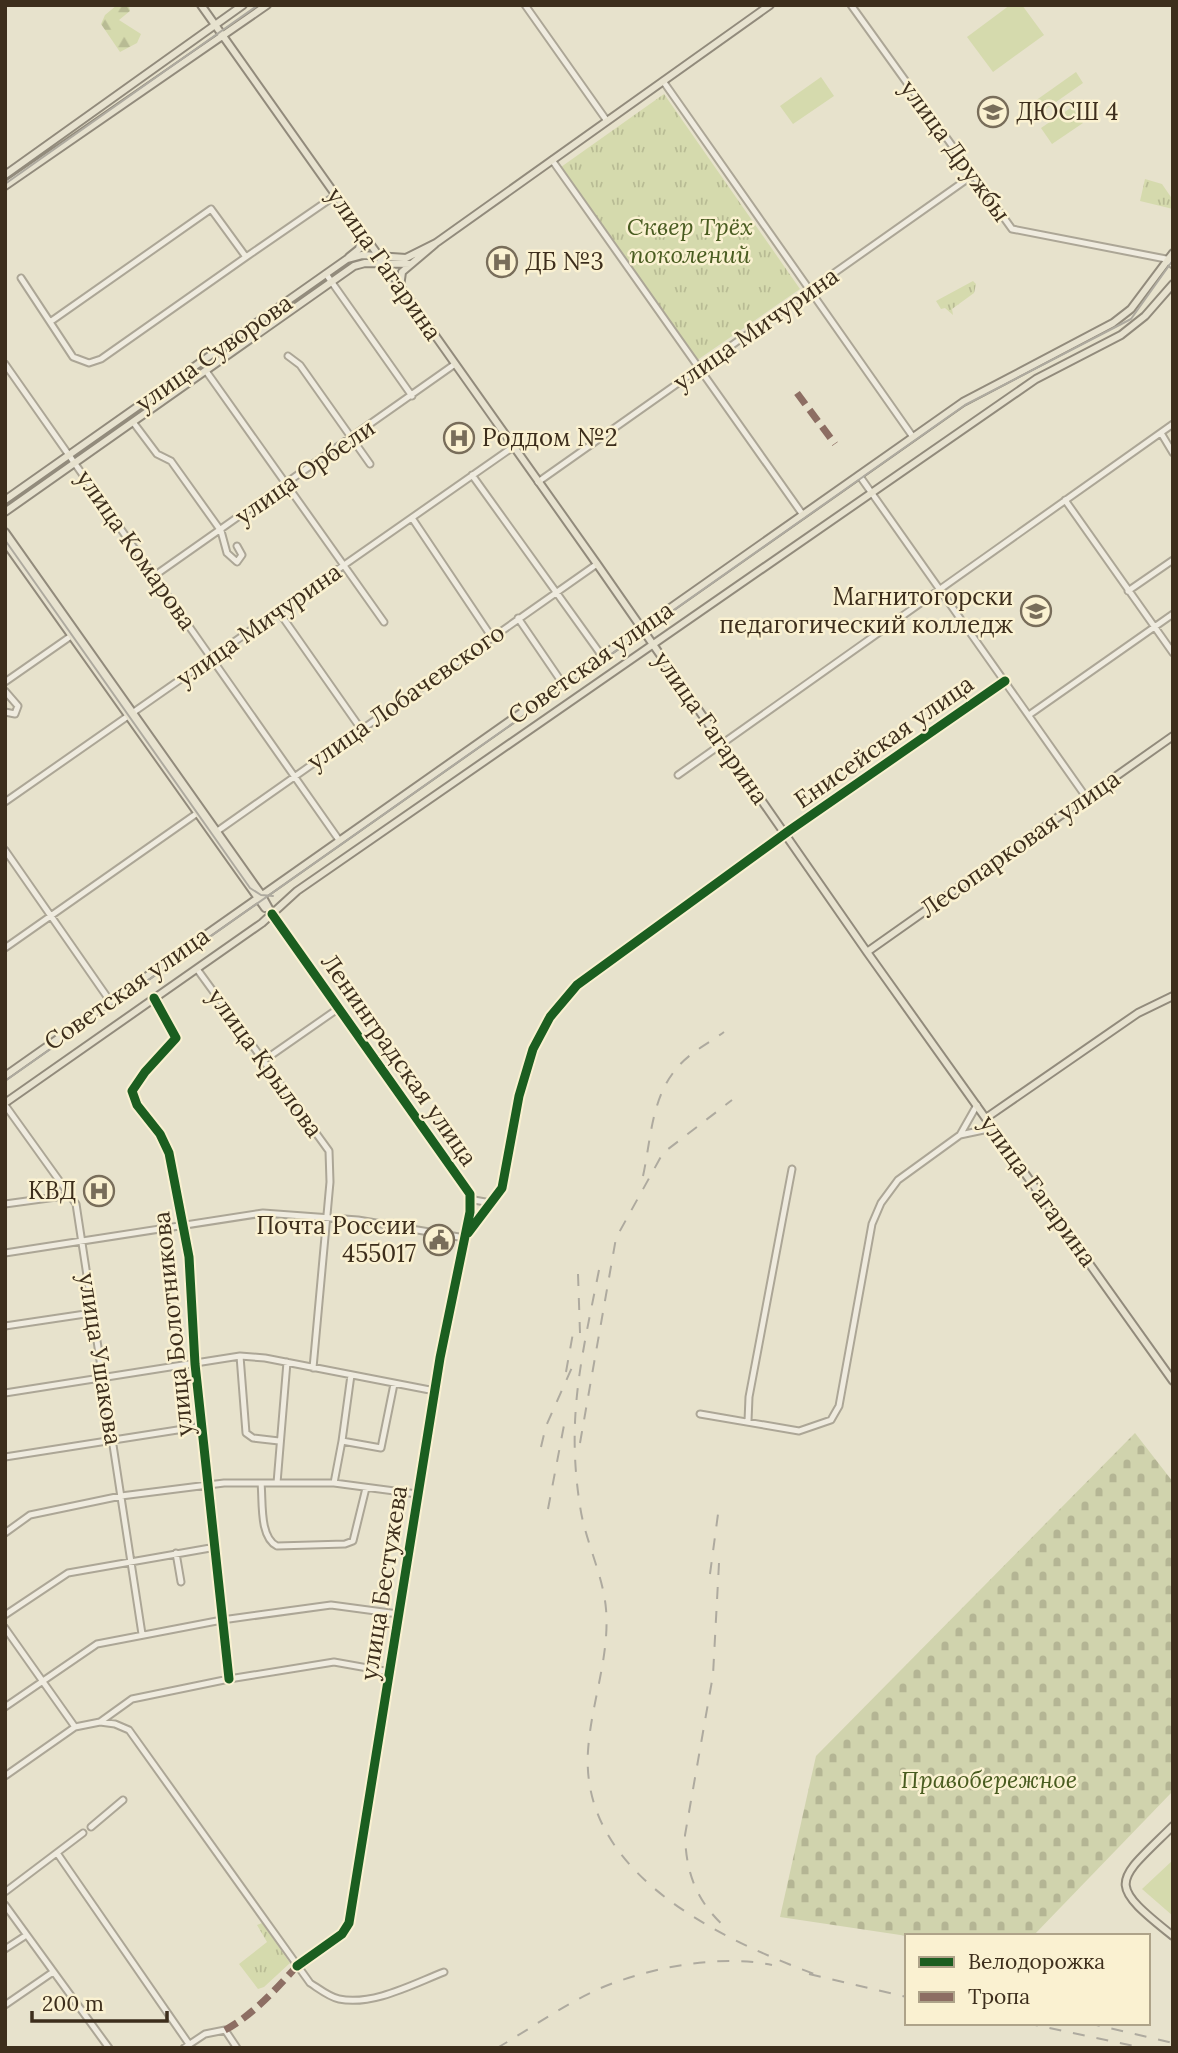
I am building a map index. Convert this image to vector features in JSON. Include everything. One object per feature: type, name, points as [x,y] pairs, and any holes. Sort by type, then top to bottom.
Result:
[{"type":"main road","name":"улица Гагарина","points":[[201,5],[597,564],[867,952],[1173,1381]]},
{"type":"main road","points":[[5,176],[243,5]]},
{"type":"main road","points":[[5,186],[267,5]]},
{"type":"main road","points":[[400,287],[402,272],[436,243],[770,5]]},
{"type":"main road","points":[[347,259],[359,249],[362,233]]},
{"type":"main road","points":[[347,259],[362,255],[406,258],[436,243]]},
{"type":"main road","name":"Советская улица","points":[[5,1076],[913,437],[969,399],[1113,323],[1131,309],[1173,253]]},
{"type":"main road","name":"улица Суворова","points":[[5,500],[347,259]]},
{"type":"main road","name":"улица Суворова","points":[[5,512],[359,264],[411,264]]},
{"type":"main road","name":"Советская улица","points":[[5,1104],[197,969],[272,914],[298,891],[1036,379],[1121,335],[1145,316],[1173,284]]},
{"type":"main road","points":[[190,370],[196,378]]},
{"type":"main road","name":"Ленинградская улица","points":[[5,532],[197,814],[272,914]]},
{"type":"main road","name":"Ленинградская улица","points":[[5,542],[216,832],[258,896]]},
{"type":"main road","name":"Лесопарковая улица","points":[[867,952],[1173,736]]},
{"type":"main road","points":[[986,1118],[1138,1013],[1173,996]]},
{"type":"main road","points":[[1173,1826],[1132,1867],[1125,1883],[1130,1899],[1173,1936]]},
{"type":"street","points":[[525,5],[607,121]]},
{"type":"street","name":"улица Дружбы","points":[[851,5],[1006,223],[1017,233],[1166,259]]},
{"type":"street","points":[[663,81],[913,437]]},
{"type":"street","points":[[552,160],[803,515]]},
{"type":"street","name":"улица Мичурина","points":[[538,482],[973,175]]},
{"type":"street","points":[[21,278],[73,357],[89,363],[101,359],[336,195]]},
{"type":"street","points":[[50,322],[211,209],[246,257]]},
{"type":"street","points":[[1166,259],[1173,265]]},
{"type":"street","points":[[326,274],[412,396]]},
{"type":"street","points":[[288,356],[300,365],[370,464]]},
{"type":"street","name":"улица Комарова","points":[[5,364],[296,775],[339,840]]},
{"type":"street","name":"улица Орбели","points":[[154,576],[455,364]]},
{"type":"street","points":[[206,370],[384,622]]},
{"type":"street","points":[[133,422],[157,454],[171,461],[221,531],[227,553],[237,562],[242,555],[237,546]]},
{"type":"street","points":[[678,775],[1173,424]]},
{"type":"street","points":[[1161,433],[1173,453]]},
{"type":"street","name":"улица Мичурина","points":[[5,802],[513,447]]},
{"type":"street","points":[[472,475],[554,593],[602,656]]},
{"type":"street","points":[[859,475],[1086,797]]},
{"type":"street","points":[[1065,500],[1173,653]]},
{"type":"street","points":[[412,518],[491,636]]},
{"type":"street","points":[[1129,591],[1173,560]]},
{"type":"street","name":"улица Лобачевского","points":[[216,832],[597,564]]},
{"type":"street","points":[[279,612],[361,729]]},
{"type":"street","points":[[1029,715],[1173,614]]},
{"type":"street","points":[[518,618],[563,684]]},
{"type":"street","points":[[5,682],[71,636]]},
{"type":"street","name":"Енисейская улица","points":[[466,1237],[502,1188],[530,1059],[541,1032],[564,999],[591,972],[1005,681]]},
{"type":"street","points":[[5,691],[18,706],[15,714],[5,712]]},
{"type":"street","points":[[5,948],[197,814]]},
{"type":"street","points":[[5,850],[110,1001]]},
{"type":"street","name":"Ленинградская улица","points":[[272,914],[470,1194],[466,1237]]},
{"type":"street","name":"улица Крылова","points":[[197,969],[329,1151],[313,1368]]},
{"type":"street","name":"улица Болотникова","points":[[154,998],[176,1038],[145,1072],[132,1091],[137,1105],[160,1134],[169,1153],[189,1257],[195,1364],[211,1485],[229,1679]]},
{"type":"street","points":[[263,1060],[339,1008]]},
{"type":"street","name":"улица Ушакова","points":[[5,1104],[76,1204],[142,1634]]},
{"type":"street","points":[[960,1135],[977,1105]]},
{"type":"street","points":[[700,1414],[799,1431],[831,1420],[839,1406],[872,1224],[881,1203],[898,1180],[960,1135],[993,1128]]},
{"type":"street","points":[[748,1421],[749,1397],[792,1168]]},
{"type":"street","points":[[470,1194],[474,1200],[491,1203]]},
{"type":"street","points":[[5,1205],[71,1195]]},
{"type":"street","points":[[5,1253],[183,1223],[263,1213],[358,1220],[466,1237]]},
{"type":"street","name":"улица Бестужева","points":[[297,1966],[342,1934],[349,1923],[417,1494],[466,1237]]},
{"type":"street","points":[[5,1326],[92,1313]]},
{"type":"street","points":[[240,1356],[246,1433],[253,1438],[279,1441]]},
{"type":"street","points":[[5,1393],[240,1356],[287,1362],[435,1391]]},
{"type":"street","points":[[277,1483],[287,1362]]},
{"type":"street","points":[[334,1483],[351,1375]]},
{"type":"street","points":[[342,1441],[381,1448],[394,1384]]},
{"type":"street","points":[[5,1457],[203,1426]]},
{"type":"street","points":[[261,1483],[266,1533],[271,1543],[277,1546],[350,1543],[356,1536],[366,1488]]},
{"type":"street","points":[[5,1532],[30,1515],[121,1496],[211,1485],[334,1483],[417,1494]]},
{"type":"street","points":[[5,1615],[68,1573],[131,1559],[216,1547]]},
{"type":"street","points":[[176,1553],[181,1582]]},
{"type":"street","points":[[5,1707],[97,1644],[222,1620],[331,1605],[398,1614]]},
{"type":"street","points":[[5,1628],[75,1727]]},
{"type":"street","points":[[100,1722],[132,1699],[229,1679],[334,1662],[390,1672]]},
{"type":"street","points":[[5,1776],[75,1727],[100,1722],[129,1730],[310,1983],[337,1999],[387,1994],[444,1972]]},
{"type":"street","points":[[91,1827],[123,1800]]},
{"type":"street","points":[[5,1892],[83,1833]]},
{"type":"street","points":[[57,1853],[186,2046],[205,2034],[225,2030],[237,2048]]},
{"type":"street","points":[[5,1905],[109,2048]]},
{"type":"street","points":[[5,1950],[25,1936]]},
{"type":"street","points":[[5,2005],[52,1972]]},
{"type":"green space","points":[[117,5],[129,6],[130,11],[119,20],[141,34],[137,43],[120,52],[101,24],[105,15]]},
{"type":"green space","points":[[1010,5],[1022,5],[1044,35],[993,72],[967,37]]},
{"type":"green space","points":[[1076,72],[1083,83],[1039,114],[1034,114],[1028,106]]},
{"type":"green space","points":[[821,77],[834,96],[793,124],[780,106]]},
{"type":"green space","name":"Сквер Трёх поколений","points":[[664,94],[800,289],[696,361],[561,167]]},
{"type":"green space","points":[[1072,107],[1083,123],[1052,144],[1041,128]]},
{"type":"green space","points":[[1145,179],[1162,184],[1173,200],[1173,209],[1140,201]]},
{"type":"green space","points":[[973,281],[976,284],[974,293],[952,309],[953,315],[945,308],[941,309],[936,301]]},
{"type":"green space","name":"Правобережное","points":[[1135,1433],[1173,1482],[1173,1791],[1035,1934],[905,1936],[780,1917],[816,1756]]},
{"type":"green space","points":[[1173,1860],[1173,1916],[1142,1889]]},
{"type":"green space","points":[[262,1923],[290,1963],[264,1987],[258,1989],[239,1964],[267,1942],[257,1925]]},
{"type":"tram line","points":[[5,184],[258,5]]},
{"type":"tram line","points":[[5,1081],[965,405],[1131,319],[1173,260]]},
{"type":"tram line","points":[[5,540],[250,888],[261,895],[273,896]]},
{"type":"railway","points":[[643,1176],[653,1120],[668,1080],[687,1058],[724,1032]]},
{"type":"railway","points":[[580,1443],[616,1238],[663,1153],[732,1100]]},
{"type":"railway","points":[[599,1270],[575,1415],[576,1474],[582,1519],[606,1609],[603,1662],[588,1751],[592,1794],[607,1833],[631,1866],[663,1896],[700,1921],[739,1942],[817,1975]]},
{"type":"railway","points":[[578,1274],[580,1333]]},
{"type":"railway","points":[[566,1372],[573,1333]]},
{"type":"railway","points":[[541,1447],[546,1426],[574,1363]]},
{"type":"railway","points":[[548,1509],[565,1420]]},
{"type":"railway","points":[[710,1574],[718,1514]]},
{"type":"railway","points":[[719,1563],[713,1675],[685,1835],[688,1862],[695,1886],[708,1908],[726,1928]]},
{"type":"railway","points":[[497,2048],[590,1993],[639,1975],[676,1966],[715,1961],[772,1965]]},
{"type":"railway","points":[[809,1974],[905,1997]]},
{"type":"railway","points":[[1035,2025],[1143,2048]]},
{"type":"railway","points":[[1096,2025],[1173,2043]]},
{"type":"marked path","points":[[797,393],[835,444]]},
{"type":"marked path","points":[[225,2030],[255,2009],[297,1966]]},
{"type":"cycle path","points":[[468,1233],[502,1188],[519,1096],[533,1049],[550,1017],[577,985],[790,830],[1005,681]]},
{"type":"cycle path","points":[[272,914],[470,1194],[470,1212],[440,1358],[349,1923],[342,1934],[297,1966]]},
{"type":"cycle path","points":[[154,998],[176,1038],[145,1072],[132,1091],[137,1105],[160,1134],[169,1153],[189,1257],[195,1364],[229,1679]]},
{"type":"place","name":"ДЮСШ 4","points":[[993,112]]},
{"type":"place","name":"ДБ №3","points":[[502,262]]},
{"type":"place","name":"Роддом №2","points":[[459,438]]},
{"type":"place","name":"Магнитогорски педагогический колледж","points":[[1036,611]]},
{"type":"place","name":"КВД","points":[[99,1191]]},
{"type":"place","name":"Почта России 455017","points":[[439,1240]]}]
